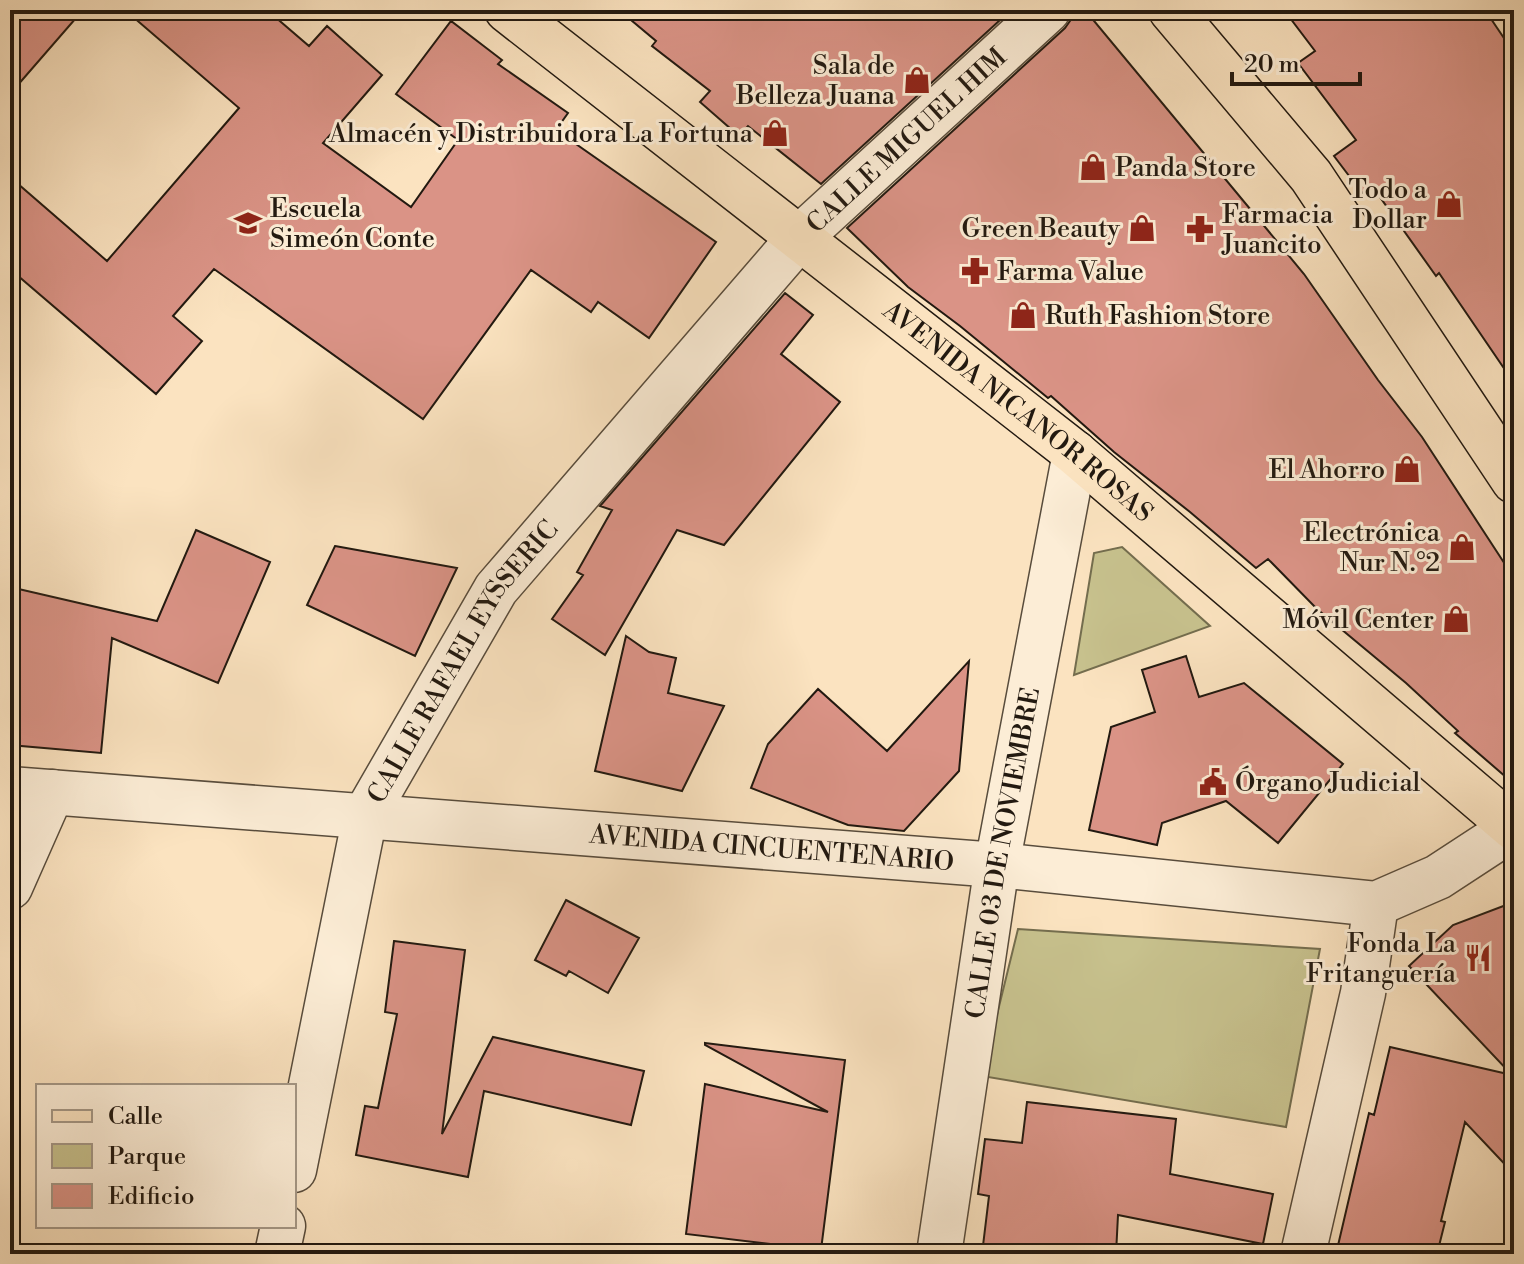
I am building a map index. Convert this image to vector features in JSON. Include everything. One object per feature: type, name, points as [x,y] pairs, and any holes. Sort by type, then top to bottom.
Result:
[{"type":"main road","name":"AVENIDA NICANOR ROSAS","points":[[507,10],[1075,453],[1514,828]]},
{"type":"main road","points":[[1171,10],[1311,176],[1514,481]]},
{"type":"street","name":"CALLE MIGUEL HIM","points":[[800,237],[1048,10]]},
{"type":"street","name":"CALLE RAFAEL EYSSERIC","points":[[296,1160],[365,816],[496,589],[800,237]]},
{"type":"street","name":"CALLE 03 DE NOVIEMBRE","points":[[939,1254],[997,865],[1075,453]]},
{"type":"street","name":"AVENIDA CINCUENTENARIO","points":[[31,790],[997,865],[1376,904],[1438,877],[1514,828]]},
{"type":"street","points":[[10,887],[31,790]]},
{"type":"street","points":[[1303,1254],[1363,993],[1376,904]]},
{"type":"street","points":[[277,1254],[283,1228]]},
{"type":"green space","points":[[1122,547],[1210,626],[1074,675],[1094,553]]},
{"type":"green space","points":[[1018,929],[1320,949],[1286,1127],[982,1076]]},
{"type":"building","points":[[10,10],[83,10],[10,94]]},
{"type":"building","points":[[125,10],[267,10],[309,46],[327,26],[382,75],[323,143],[411,207],[458,140],[396,94],[451,21],[502,60],[498,64],[568,113],[556,130],[716,242],[649,338],[598,302],[591,312],[531,270],[423,419],[214,269],[173,316],[202,341],[156,394],[10,269],[10,177],[107,261],[239,108]]},
{"type":"building","points":[[619,10],[1011,10],[821,184],[748,126],[739,136],[700,102],[710,91],[652,46],[656,41]]},
{"type":"building","points":[[1072,10],[1085,10],[1304,274],[1422,437],[1514,578],[1514,784],[1455,733],[1458,731],[1406,683],[1317,609],[1268,559],[1256,568],[1114,452],[1051,396],[1048,398],[908,287],[847,228],[1065,28],[1072,18]]},
{"type":"building","points":[[1284,10],[1485,10],[1514,53],[1514,383],[1439,273],[1436,276],[1372,186],[1362,193],[1334,156],[1356,140],[1298,63],[1315,51]]},
{"type":"building","points":[[785,293],[813,315],[781,354],[840,402],[724,545],[677,530],[605,655],[552,619],[583,575],[577,572],[612,510],[600,506]]},
{"type":"building","points":[[196,530],[270,562],[218,683],[112,638],[101,753],[10,745],[10,587],[157,621]]},
{"type":"building","points":[[335,546],[457,568],[415,656],[307,605]]},
{"type":"building","points":[[626,636],[649,652],[676,658],[668,693],[724,706],[682,791],[595,771]]},
{"type":"building","name":"Órgano Judicial","points":[[1186,656],[1199,697],[1244,683],[1343,764],[1278,843],[1226,801],[1162,823],[1157,845],[1089,830],[1111,727],[1155,712],[1142,670]]},
{"type":"building","points":[[969,661],[959,771],[904,831],[848,825],[751,788],[768,744],[818,689],[887,751]]},
{"type":"building","points":[[566,900],[639,938],[608,993],[569,971],[566,976],[535,960]]},
{"type":"building","points":[[1514,902],[1514,1174],[1465,1122],[1441,1221],[1445,1222],[1437,1254],[1336,1254],[1369,1113],[1374,1115],[1390,1047],[1512,1075],[1409,966],[1453,925]]},
{"type":"building","points":[[394,941],[465,950],[442,1134],[493,1037],[644,1071],[631,1125],[484,1091],[468,1177],[356,1155],[365,1106],[378,1108],[397,1014],[385,1012]]},
{"type":"building","points":[[705,1043],[845,1060],[821,1250],[686,1234],[705,1084],[828,1112]]},
{"type":"building","points":[[1027,1102],[1176,1119],[1170,1174],[1273,1194],[1263,1244],[1118,1215],[1116,1254],[982,1254],[989,1196],[978,1194],[985,1139],[1022,1143]]},
{"type":"place","name":"Sala de Belleza Juana","points":[[917,80]]},
{"type":"place","name":"Almacén y Distribuidora La Fortuna","points":[[775,133]]},
{"type":"place","name":"Panda Store","points":[[1093,167]]},
{"type":"place","name":"Todo a Dollar","points":[[1449,204]]},
{"type":"place","name":"Escuela Simeón Conte","points":[[248,223]]},
{"type":"place","name":"Green Beauty","points":[[1142,228]]},
{"type":"place","name":"Farmacia Juancito","points":[[1200,229]]},
{"type":"place","name":"Farma Value","points":[[975,271]]},
{"type":"place","name":"Ruth Fashion Store","points":[[1023,315]]},
{"type":"place","name":"El Ahorro","points":[[1407,469]]},
{"type":"place","name":"Electrónica Nur N.°2","points":[[1462,547]]},
{"type":"place","name":"Móvil Center","points":[[1456,619]]},
{"type":"place","name":"Órgano Judicial","points":[[1213,782]]},
{"type":"place","name":"Fonda La Fritanguería","points":[[1478,958]]}]
